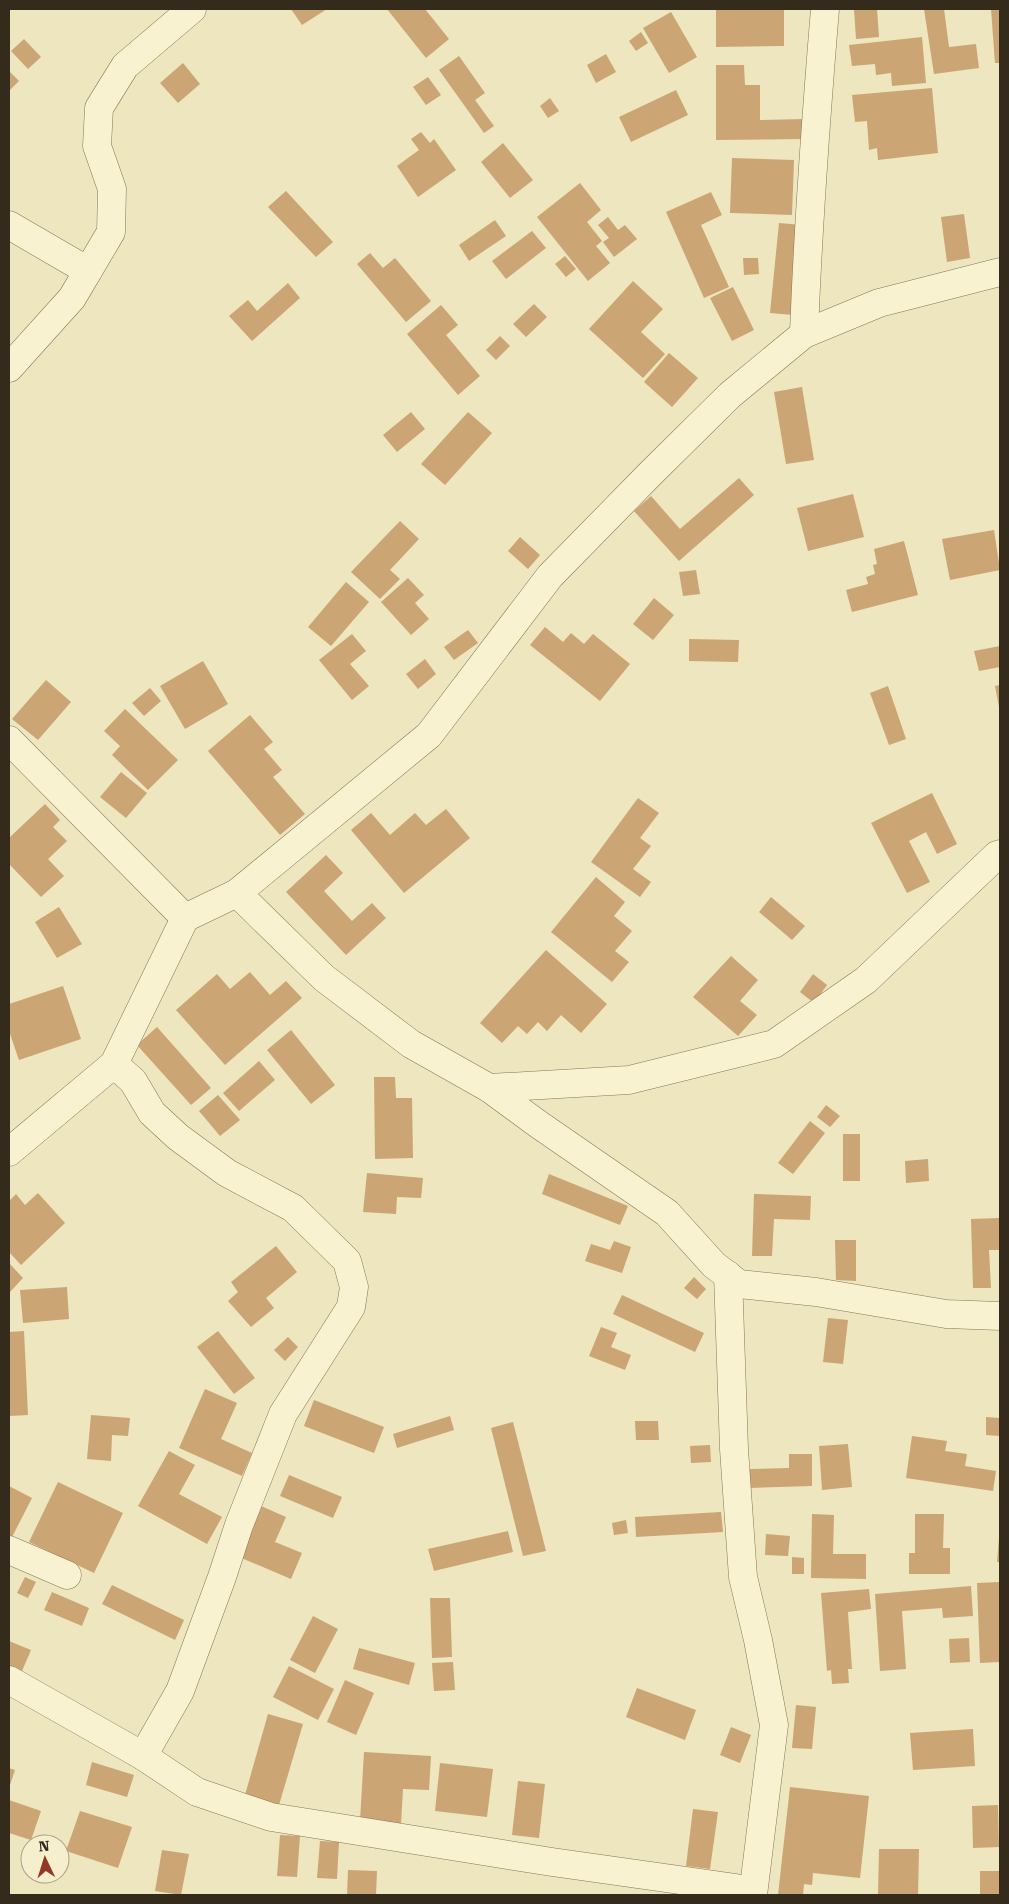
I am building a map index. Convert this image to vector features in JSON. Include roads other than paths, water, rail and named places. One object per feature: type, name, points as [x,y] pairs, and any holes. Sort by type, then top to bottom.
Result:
[{"type":"street","points":[[9,368],[72,298],[111,232],[112,189],[97,146],[99,108],[126,66],[192,9]]},
{"type":"street","points":[[804,334],[813,158],[825,9]]},
{"type":"street","points":[[9,225],[88,271]]},
{"type":"street","points":[[9,1152],[114,1064],[186,918],[237,893],[428,735],[550,576],[730,395],[804,334],[879,303],[1000,272]]},
{"type":"street","points":[[9,740],[186,918]]},
{"type":"street","points":[[489,1088],[629,1080],[774,1044],[866,980],[958,891],[1000,854]]},
{"type":"street","points":[[237,893],[324,978],[411,1044],[489,1088],[667,1213],[714,1265],[739,1284],[816,1292],[946,1314],[1000,1316]]},
{"type":"street","points":[[114,1064],[133,1082],[152,1113],[178,1137],[227,1173],[293,1208],[347,1262],[354,1287],[351,1306],[283,1414],[239,1525],[180,1691],[143,1756]]},
{"type":"street","points":[[728,1275],[734,1449],[743,1578],[758,1640],[774,1724],[753,1895]]},
{"type":"street","points":[[9,1550],[67,1575]]},
{"type":"street","points":[[9,1680],[143,1756],[197,1792],[271,1817],[552,1862],[736,1888],[747,1895]]}]
